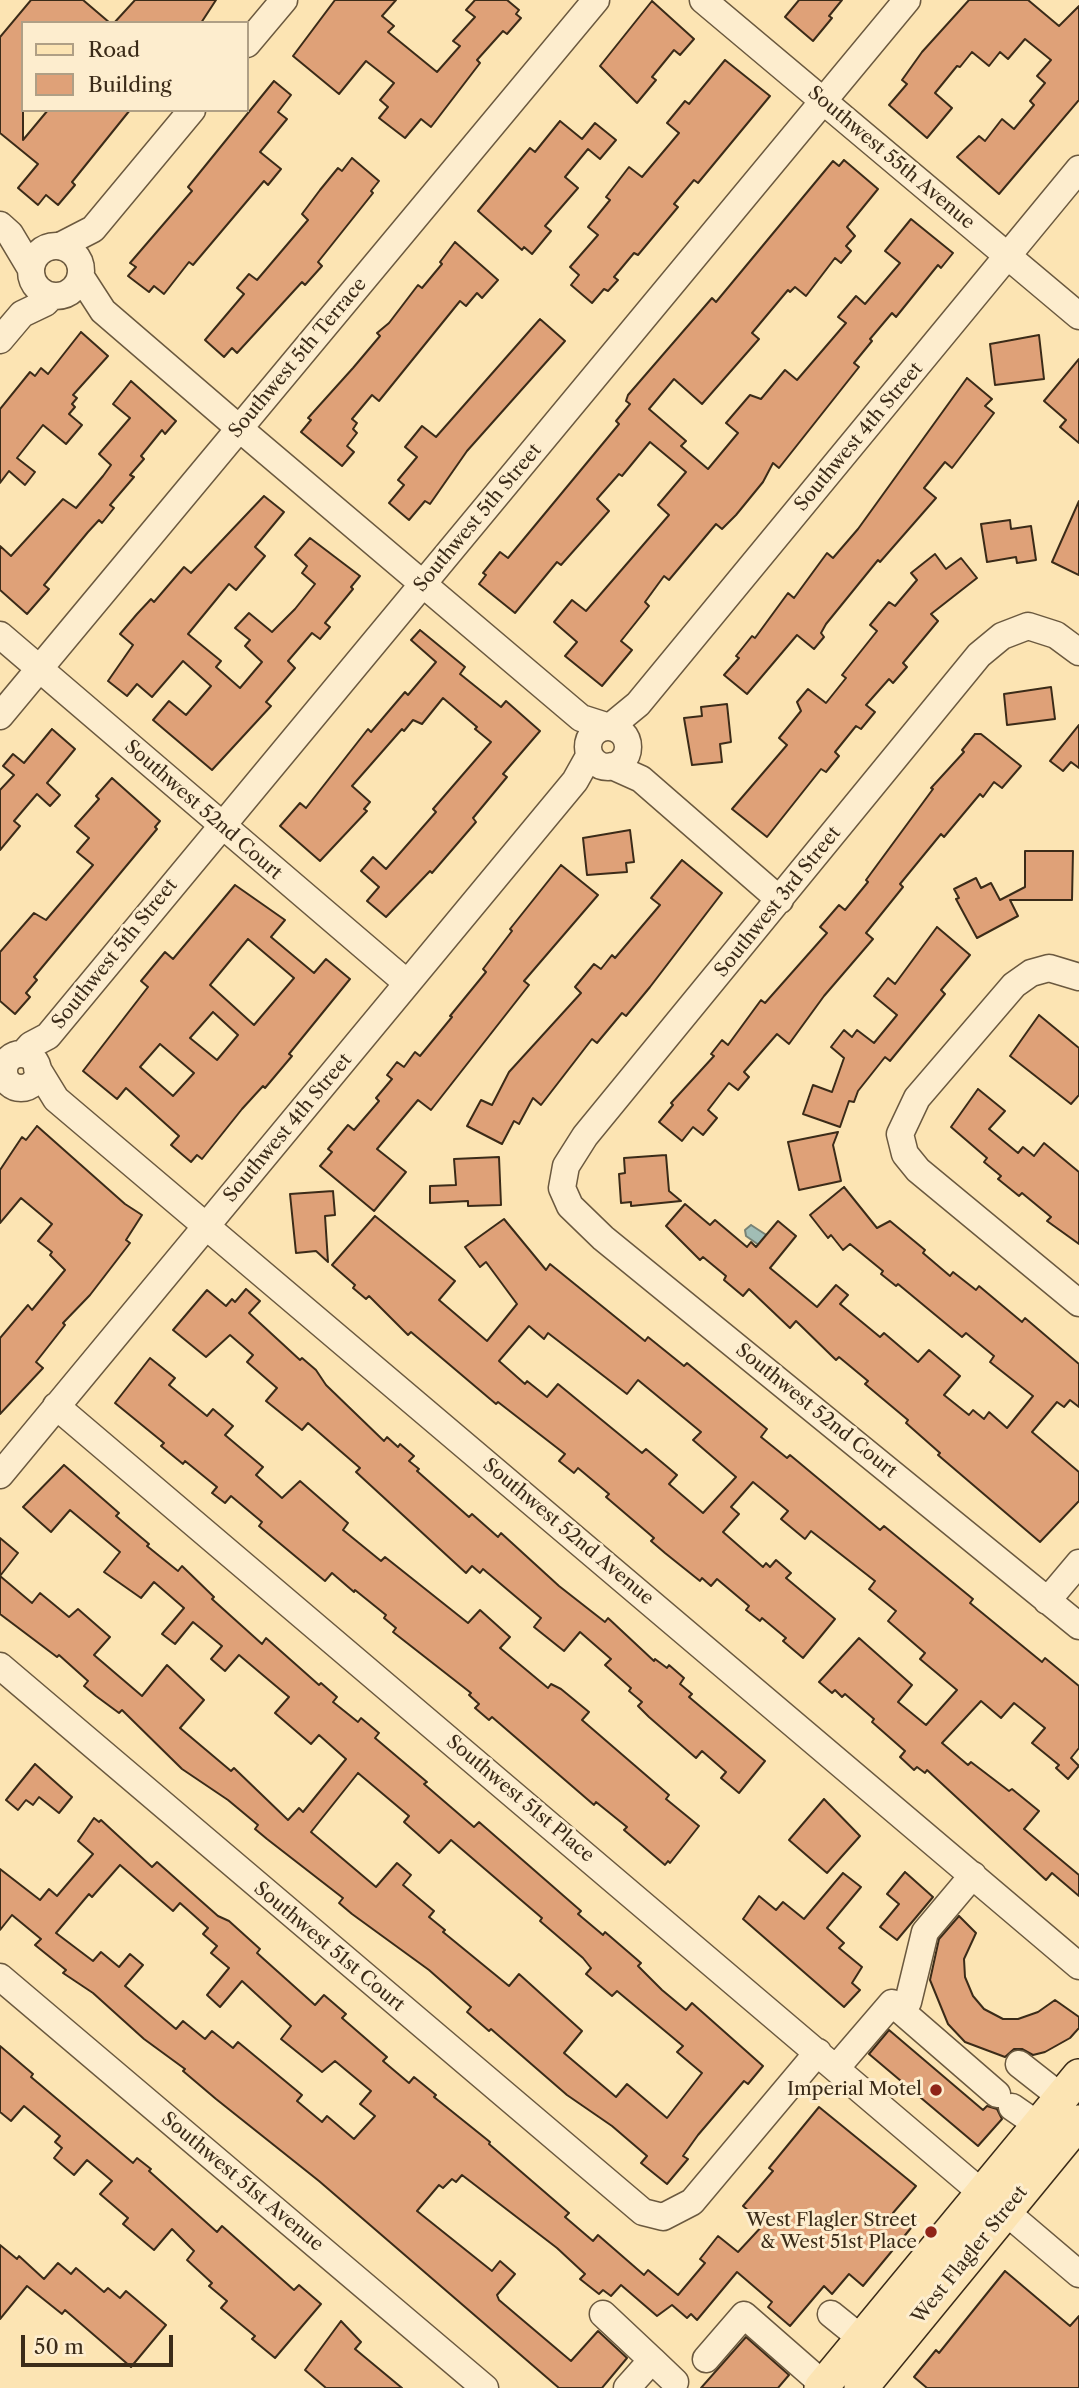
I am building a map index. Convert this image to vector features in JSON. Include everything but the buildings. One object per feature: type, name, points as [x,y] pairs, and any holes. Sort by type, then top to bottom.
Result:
[{"type":"main road","points":[[994,2202],[1018,2117],[1073,2098]]},
{"type":"main road","name":"West Flagler Street","points":[[860,2388],[994,2202],[1073,2098]]},
{"type":"main road","name":"West Flagler Street","points":[[822,2387],[862,2339],[994,2202]]},
{"type":"street","points":[[248,43],[284,0]]},
{"type":"street","name":"Southwest 5th Terrace","points":[[0,716],[596,0]]},
{"type":"street","name":"Southwest 55th Avenue","points":[[703,0],[1079,316]]},
{"type":"street","name":"Southwest 5th Street","points":[[14,1072],[31,1045],[48,1036],[907,0]]},
{"type":"street","points":[[22,314],[37,255],[93,229],[190,112]]},
{"type":"street","name":"Southwest 4th Street","points":[[0,1475],[1079,169]]},
{"type":"street","points":[[5,229],[72,251],[69,284]]},
{"type":"street","points":[[5,229],[40,290],[69,284]]},
{"type":"street","points":[[0,340],[22,314],[69,284],[93,238],[93,229]]},
{"type":"street","points":[[69,284],[424,584],[605,743],[636,762],[641,779],[780,900]]},
{"type":"street","name":"Southwest 3rd Street","points":[[562,1188],[566,1166],[579,1144],[979,655],[1014,629],[1028,626],[1044,629],[1079,652]]},
{"type":"street","name":"Southwest 52nd Court","points":[[0,635],[407,984]]},
{"type":"street","points":[[1079,977],[1060,969],[1041,970],[1014,985],[917,1098],[902,1124],[900,1145],[911,1163],[927,1178],[1079,1303]]},
{"type":"street","name":"Southwest 52nd Avenue","points":[[14,1072],[56,1099],[1079,1966]]},
{"type":"street","name":"Southwest 52nd Court","points":[[562,1188],[570,1206],[603,1238],[1079,1626]]},
{"type":"street","name":"Southwest 51st Place","points":[[56,1406],[1079,2274]]},
{"type":"street","points":[[1047,1601],[1079,1563]]},
{"type":"street","name":"Southwest 51st Court","points":[[0,1666],[635,2207],[651,2216],[663,2217],[680,2211],[700,2194],[827,2060]]},
{"type":"street","points":[[827,2060],[900,2003],[925,1932],[973,1875]]},
{"type":"street","name":"Southwest 51st Avenue","points":[[0,1977],[485,2388]]},
{"type":"street","points":[[900,2003],[1018,2117]]},
{"type":"street","points":[[1019,2064],[1073,2098]]},
{"type":"street","points":[[603,2314],[675,2382]]},
{"type":"street","points":[[831,2314],[862,2339]]},
{"type":"street","points":[[706,2360],[744,2315],[822,2387]]},
{"type":"street","points":[[627,2388],[652,2360]]},
{"type":"water","points":[[751,1225],[771,1238],[766,1250],[746,1236],[745,1230]]},
{"type":"place","name":"Imperial Motel","points":[[936,2090]]},
{"type":"place","name":"West Flagler Street & West 51st Place","points":[[931,2232]]}]
